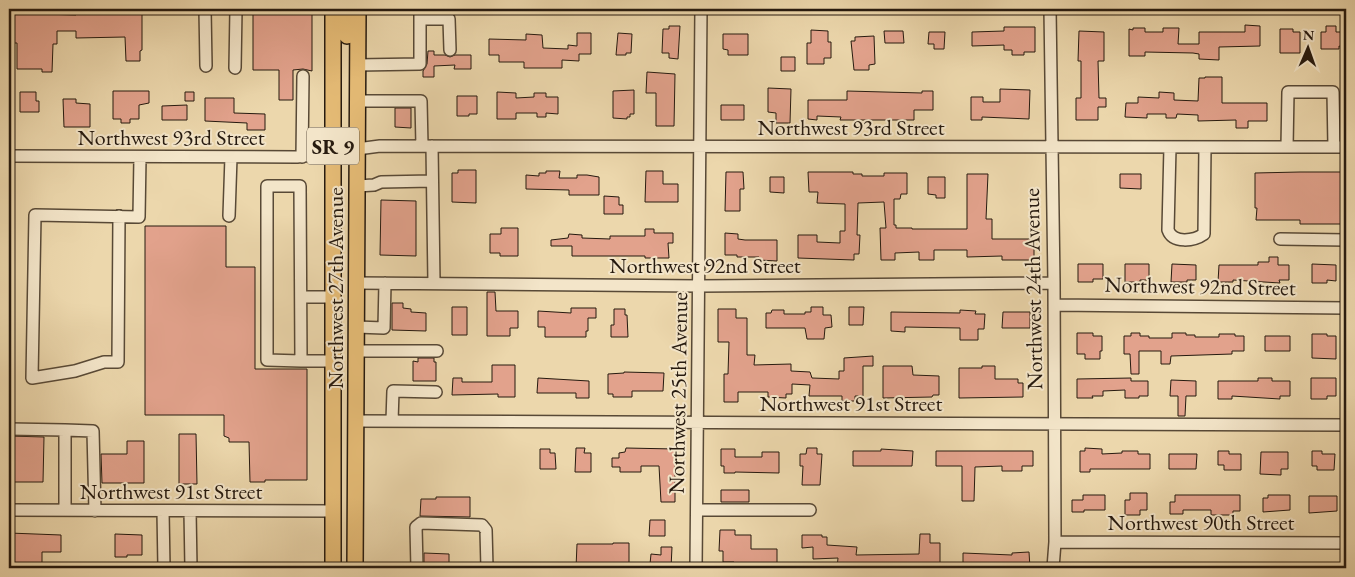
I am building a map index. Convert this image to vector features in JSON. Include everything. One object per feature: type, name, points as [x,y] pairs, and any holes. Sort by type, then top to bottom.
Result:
[{"type":"main road","name":"Northwest 27th Avenue","points":[[333,9],[333,568]]},
{"type":"main road","points":[[344,9],[347,16],[347,88],[350,95],[357,101]]},
{"type":"main road","name":"Northwest 27th Avenue","points":[[355,568],[358,9]]},
{"type":"main road","points":[[333,152],[342,175],[342,254],[344,265],[356,283],[346,293],[334,297]]},
{"type":"main road","points":[[346,568],[346,535],[333,511],[355,483]]},
{"type":"street","points":[[205,9],[206,66]]},
{"type":"street","points":[[235,68],[236,9]]},
{"type":"street","name":"Northwest 25th Avenue","points":[[696,568],[701,9]]},
{"type":"street","name":"Northwest 24th Avenue","points":[[1050,9],[1054,283],[1055,542],[1053,568]]},
{"type":"street","points":[[357,65],[420,64],[420,14],[449,19],[450,50]]},
{"type":"street","points":[[302,157],[303,76]]},
{"type":"street","points":[[1287,147],[1288,92],[1333,92],[1334,147]]},
{"type":"street","points":[[357,101],[422,101],[432,181],[434,283]]},
{"type":"street","name":"Northwest 93rd Street","points":[[357,149],[380,146],[1346,147]]},
{"type":"street","points":[[1170,146],[1168,230],[1170,235],[1176,239],[1186,240],[1198,239],[1204,234],[1205,147]]},
{"type":"street","name":"Northwest 93rd Street","points":[[9,156],[302,157],[333,152]]},
{"type":"street","points":[[119,216],[118,362],[104,362],[75,370],[32,378],[35,215],[140,216],[140,157]]},
{"type":"street","points":[[230,216],[231,157]]},
{"type":"street","points":[[356,186],[374,185],[381,182],[432,181]]},
{"type":"street","points":[[301,361],[300,186],[267,186],[267,360],[301,361],[334,361]]},
{"type":"street","points":[[1280,239],[1346,240]]},
{"type":"street","name":"Northwest 92nd Street","points":[[356,283],[699,286],[1054,283]]},
{"type":"street","points":[[356,327],[384,328],[385,283]]},
{"type":"street","points":[[301,297],[334,297]]},
{"type":"street","name":"Northwest 92nd Street","points":[[1054,305],[1346,308]]},
{"type":"street","points":[[356,350],[438,351]]},
{"type":"street","points":[[392,421],[393,391],[436,392]]},
{"type":"street","name":"Northwest 91st Street","points":[[356,421],[1346,425]]},
{"type":"street","points":[[9,429],[93,431],[95,510]]},
{"type":"street","points":[[65,430],[65,510]]},
{"type":"street","name":"Northwest 91st Street","points":[[9,510],[333,511]]},
{"type":"street","points":[[163,510],[164,568]]},
{"type":"street","points":[[190,510],[191,568]]},
{"type":"street","points":[[697,510],[810,510]]},
{"type":"street","points":[[416,568],[416,528],[421,523],[482,525],[486,530],[487,568]]},
{"type":"street","name":"Northwest 90th Street","points":[[1055,542],[1346,543]]},
{"type":"building","points":[[82,11],[91,11],[92,13],[142,13],[142,50],[140,51],[140,61],[126,61],[125,37],[76,38],[76,31],[57,31],[57,44],[53,44],[52,72],[42,72],[42,69],[17,69],[17,43],[9,43],[9,13],[76,15],[76,13],[82,13]]},
{"type":"building","points":[[253,12],[312,12],[312,71],[303,69],[293,70],[293,100],[279,100],[279,70],[253,70]]},
{"type":"building","points":[[1245,25],[1260,26],[1260,46],[1219,47],[1219,60],[1199,59],[1199,54],[1193,53],[1145,52],[1145,56],[1129,56],[1129,29],[1145,28],[1145,32],[1163,32],[1163,28],[1179,28],[1178,44],[1199,44],[1199,32],[1245,32]]},
{"type":"building","points":[[669,26],[680,26],[678,59],[669,58],[669,53],[662,53],[663,29],[669,29]]},
{"type":"building","points":[[1326,26],[1336,26],[1336,32],[1342,32],[1342,47],[1339,46],[1339,49],[1321,49],[1321,32],[1326,32]]},
{"type":"building","points":[[1004,27],[1035,27],[1035,52],[1024,52],[1024,55],[1012,55],[1012,50],[1004,50],[1004,45],[972,46],[972,32],[1004,31]]},
{"type":"building","points":[[1280,29],[1293,29],[1293,32],[1300,32],[1300,53],[1280,53]]},
{"type":"building","points":[[811,30],[828,31],[828,42],[831,42],[831,58],[824,58],[824,64],[807,64],[807,43],[811,43]]},
{"type":"building","points":[[884,31],[903,31],[904,43],[885,43]]},
{"type":"building","points":[[1079,31],[1104,32],[1104,61],[1098,61],[1099,98],[1106,98],[1106,107],[1098,107],[1098,120],[1076,120],[1076,98],[1081,98],[1081,61],[1078,61]]},
{"type":"building","points":[[929,32],[945,32],[944,49],[934,49],[934,44],[928,44]]},
{"type":"building","points":[[577,33],[591,33],[591,54],[579,54],[579,61],[562,60],[562,68],[524,68],[524,62],[499,62],[499,55],[489,55],[489,39],[526,40],[526,34],[542,35],[543,48],[568,49],[568,45],[577,46]]},
{"type":"building","points":[[618,33],[632,34],[631,53],[616,55]]},
{"type":"building","points":[[723,34],[748,34],[748,55],[728,55],[728,50],[723,49]]},
{"type":"building","points":[[874,36],[875,64],[869,65],[869,70],[854,70],[851,41],[855,41],[855,37]]},
{"type":"building","points":[[428,51],[434,51],[434,55],[450,57],[455,55],[471,55],[471,69],[454,69],[455,65],[434,66],[434,77],[423,77]]},
{"type":"building","points":[[781,57],[795,57],[795,71],[781,71]]},
{"type":"building","points":[[647,72],[675,74],[674,126],[656,126],[656,93],[646,93]]},
{"type":"building","points":[[1222,77],[1222,103],[1267,103],[1267,121],[1248,121],[1248,128],[1236,128],[1236,120],[1198,121],[1198,115],[1177,114],[1176,118],[1166,118],[1166,114],[1147,114],[1147,118],[1125,117],[1126,103],[1138,103],[1138,97],[1159,98],[1159,92],[1174,93],[1174,100],[1198,101],[1199,78]]},
{"type":"building","points":[[768,88],[791,89],[790,123],[776,123],[776,113],[768,112]]},
{"type":"building","points":[[1000,89],[1030,90],[1029,119],[982,117],[982,120],[971,120],[971,97],[983,97],[983,102],[1000,102]]},
{"type":"building","points":[[634,90],[634,114],[630,114],[630,117],[627,117],[627,119],[613,118],[613,91]]},
{"type":"building","points":[[113,91],[149,91],[149,103],[139,105],[139,119],[130,119],[130,123],[121,123],[121,119],[113,119]]},
{"type":"building","points":[[847,91],[922,93],[922,91],[933,91],[933,110],[914,110],[914,120],[840,120],[841,117],[817,116],[817,120],[808,119],[808,100],[847,100]]},
{"type":"building","points":[[20,92],[36,92],[36,101],[39,101],[39,112],[20,112]]},
{"type":"building","points":[[185,92],[194,92],[194,101],[185,101]]},
{"type":"building","points":[[497,92],[516,93],[516,98],[534,97],[534,93],[546,93],[546,97],[558,97],[558,114],[546,113],[546,117],[537,117],[537,113],[516,113],[516,119],[497,119]]},
{"type":"building","points":[[457,96],[477,96],[477,114],[457,116]]},
{"type":"building","points":[[205,98],[234,98],[234,113],[265,114],[265,130],[247,130],[247,123],[205,121]]},
{"type":"building","points":[[63,99],[76,99],[76,103],[90,104],[90,127],[64,127]]},
{"type":"building","points":[[187,105],[187,120],[162,120],[162,106]]},
{"type":"building","points":[[721,105],[744,105],[744,120],[721,120]]},
{"type":"building","points":[[395,108],[411,108],[411,128],[395,127]]},
{"type":"building","points":[[458,170],[476,170],[476,203],[452,202],[452,173],[458,173]]},
{"type":"building","points":[[546,171],[560,171],[559,178],[577,178],[577,175],[599,177],[599,195],[569,195],[569,190],[526,189],[526,175],[539,176],[539,173],[546,173]]},
{"type":"building","points":[[646,171],[663,171],[663,184],[678,184],[678,202],[645,202]]},
{"type":"building","points":[[726,172],[743,172],[744,189],[740,189],[740,211],[725,211]]},
{"type":"building","points":[[808,172],[853,172],[853,174],[862,174],[862,176],[884,176],[884,173],[907,173],[907,194],[901,194],[900,199],[894,199],[894,225],[896,225],[896,228],[912,229],[967,229],[967,174],[988,174],[986,219],[992,219],[992,239],[1034,239],[1034,260],[1002,260],[1002,256],[967,257],[967,250],[934,250],[934,260],[919,260],[919,252],[895,253],[895,260],[881,260],[880,228],[886,228],[884,202],[858,203],[857,235],[860,235],[859,254],[854,254],[854,260],[798,258],[798,235],[817,235],[817,242],[840,243],[840,231],[845,231],[845,204],[817,203],[818,192],[809,192]]},
{"type":"building","points":[[1346,172],[1346,224],[1300,224],[1300,220],[1256,220],[1255,173]]},
{"type":"building","points":[[1120,174],[1141,174],[1141,189],[1120,188]]},
{"type":"building","points":[[770,177],[784,177],[784,193],[770,192]]},
{"type":"building","points":[[928,177],[945,177],[945,198],[936,198],[936,195],[928,194]]},
{"type":"building","points":[[604,196],[619,197],[619,205],[623,205],[623,214],[604,214]]},
{"type":"building","points":[[381,200],[416,201],[416,256],[380,255]]},
{"type":"building","points":[[145,226],[226,226],[226,267],[255,267],[255,369],[307,369],[307,480],[250,482],[249,442],[229,442],[229,438],[224,436],[224,415],[145,415]]},
{"type":"building","points":[[501,228],[518,228],[518,256],[500,256],[500,253],[490,253],[490,234],[501,234]]},
{"type":"building","points":[[645,229],[654,229],[654,233],[673,233],[673,243],[668,243],[669,258],[645,258],[645,256],[572,256],[572,246],[551,246],[551,240],[568,238],[569,234],[582,235],[582,238],[610,239],[610,236],[645,236]]},
{"type":"building","points":[[725,233],[738,234],[738,239],[745,240],[777,240],[777,261],[759,260],[759,257],[725,255]]},
{"type":"building","points":[[1269,257],[1278,257],[1278,265],[1289,265],[1289,280],[1279,280],[1280,283],[1233,280],[1233,282],[1218,282],[1219,265],[1258,265],[1258,262],[1269,262]]},
{"type":"building","points":[[1078,264],[1103,264],[1103,279],[1093,279],[1093,282],[1078,282]]},
{"type":"building","points":[[1125,264],[1149,264],[1149,280],[1125,282]]},
{"type":"building","points":[[1172,264],[1196,265],[1196,280],[1171,282]]},
{"type":"building","points":[[1312,264],[1336,265],[1336,281],[1327,280],[1327,283],[1312,283]]},
{"type":"building","points":[[487,292],[495,292],[496,311],[518,311],[518,328],[510,328],[510,336],[487,336]]},
{"type":"building","points":[[392,303],[403,303],[403,308],[411,309],[411,312],[426,313],[426,331],[392,330]]},
{"type":"building","points":[[452,307],[467,307],[467,335],[452,335]]},
{"type":"building","points":[[811,307],[823,307],[823,315],[831,315],[832,327],[825,328],[824,339],[807,339],[805,328],[766,328],[766,313],[771,313],[772,310],[784,310],[784,314],[805,314],[805,312],[811,312]]},
{"type":"building","points":[[849,307],[864,307],[863,325],[849,325]]},
{"type":"building","points":[[571,308],[596,308],[596,318],[588,318],[586,337],[545,337],[545,327],[538,327],[538,311],[571,313]]},
{"type":"building","points":[[614,309],[625,309],[628,337],[611,337],[611,325],[614,325]]},
{"type":"building","points":[[718,309],[736,309],[736,318],[747,318],[747,355],[755,355],[754,365],[791,364],[791,371],[810,372],[812,378],[839,379],[839,371],[844,371],[844,358],[873,356],[873,366],[863,366],[863,396],[855,396],[855,401],[842,401],[842,396],[809,396],[810,385],[792,384],[792,394],[786,394],[786,398],[768,397],[768,392],[738,392],[738,402],[724,402],[724,374],[728,374],[729,342],[718,342]]},
{"type":"building","points":[[960,310],[976,311],[975,314],[985,314],[984,329],[978,329],[978,340],[960,340],[960,328],[905,327],[905,332],[891,331],[891,312],[960,313]]},
{"type":"building","points":[[1003,312],[1030,312],[1030,328],[1002,328]]},
{"type":"building","points":[[1077,333],[1093,333],[1093,336],[1102,336],[1100,359],[1085,359],[1085,354],[1077,354]]},
{"type":"building","points":[[1131,333],[1140,333],[1140,336],[1149,336],[1149,338],[1172,338],[1172,333],[1186,333],[1186,335],[1195,335],[1195,337],[1219,337],[1219,334],[1235,334],[1235,336],[1244,336],[1244,351],[1232,351],[1232,354],[1171,356],[1170,364],[1161,364],[1161,351],[1139,351],[1139,374],[1131,374],[1130,354],[1124,354],[1124,336],[1131,336]]},
{"type":"building","points":[[1312,334],[1336,336],[1336,359],[1312,358]]},
{"type":"building","points":[[1265,336],[1290,336],[1290,351],[1265,351]]},
{"type":"building","points":[[418,358],[434,358],[434,362],[436,362],[436,381],[413,381],[413,361],[418,362]]},
{"type":"building","points":[[492,365],[515,365],[515,397],[498,397],[498,394],[452,395],[453,378],[462,378],[462,382],[492,382]]},
{"type":"building","points":[[883,366],[912,366],[913,375],[939,376],[939,395],[933,395],[932,397],[883,398]]},
{"type":"building","points":[[982,366],[995,366],[995,379],[1018,379],[1018,383],[1023,383],[1023,397],[959,398],[959,368],[982,368]]},
{"type":"building","points":[[624,372],[664,373],[663,391],[632,391],[632,397],[613,397],[613,394],[608,394],[608,374]]},
{"type":"building","points":[[538,378],[589,381],[589,398],[576,398],[576,393],[537,393]]},
{"type":"building","points":[[1131,378],[1131,381],[1148,381],[1148,396],[1125,398],[1125,390],[1103,391],[1103,396],[1092,396],[1093,398],[1077,398],[1077,379]]},
{"type":"building","points":[[1258,378],[1272,378],[1272,381],[1290,381],[1290,396],[1280,396],[1280,399],[1232,396],[1232,399],[1218,399],[1218,381],[1258,381]]},
{"type":"building","points":[[1311,378],[1336,378],[1336,396],[1327,396],[1327,399],[1311,399]]},
{"type":"building","points":[[1171,380],[1196,381],[1196,396],[1186,396],[1185,416],[1178,416],[1178,396],[1170,396]]},
{"type":"building","points":[[179,434],[196,434],[197,484],[179,484]]},
{"type":"building","points":[[9,436],[44,437],[43,482],[9,482]]},
{"type":"building","points":[[127,441],[144,441],[144,483],[102,483],[101,454],[127,454]]},
{"type":"building","points":[[576,448],[585,448],[584,453],[591,453],[591,472],[575,472]]},
{"type":"building","points":[[626,448],[675,449],[675,502],[661,502],[659,466],[641,466],[641,472],[620,472],[620,467],[612,467],[612,458],[619,458],[619,453],[625,452]]},
{"type":"building","points":[[807,448],[817,448],[817,454],[822,454],[820,485],[802,485],[803,466],[800,466],[800,454],[806,454]]},
{"type":"building","points":[[1085,448],[1102,449],[1102,454],[1138,451],[1138,454],[1150,454],[1150,469],[1090,469],[1090,472],[1080,472],[1080,451],[1085,451]]},
{"type":"building","points":[[540,449],[550,449],[550,453],[555,453],[556,469],[540,469]]},
{"type":"building","points":[[721,449],[735,449],[735,457],[762,457],[762,452],[779,452],[779,473],[724,473],[724,466],[721,466]]},
{"type":"building","points":[[881,449],[913,451],[912,466],[853,466],[853,451],[881,451]]},
{"type":"building","points":[[936,451],[1033,451],[1033,466],[1022,466],[1022,471],[1002,471],[1002,466],[975,467],[974,501],[962,501],[962,466],[936,466]]},
{"type":"building","points":[[1218,451],[1229,451],[1229,454],[1241,454],[1241,470],[1224,470],[1224,465],[1218,465]]},
{"type":"building","points":[[1312,451],[1322,451],[1322,454],[1335,454],[1334,470],[1317,470],[1317,466],[1312,466]]},
{"type":"building","points":[[1261,452],[1288,452],[1288,469],[1281,469],[1281,475],[1260,474]]},
{"type":"building","points":[[1169,454],[1197,454],[1196,469],[1169,469]]},
{"type":"building","points":[[721,490],[749,490],[749,502],[721,502]]},
{"type":"building","points":[[1130,493],[1147,493],[1147,510],[1140,510],[1140,515],[1125,515],[1125,500],[1130,500]]},
{"type":"building","points":[[1083,495],[1105,495],[1105,510],[1072,512],[1072,500],[1083,500]]},
{"type":"building","points":[[1175,495],[1240,495],[1240,511],[1233,511],[1233,515],[1211,515],[1211,510],[1183,510],[1183,514],[1170,514],[1170,502],[1175,502]]},
{"type":"building","points":[[1268,495],[1290,495],[1290,510],[1263,512],[1263,498],[1268,498]]},
{"type":"building","points":[[1309,496],[1337,496],[1337,511],[1309,513]]},
{"type":"building","points":[[436,497],[470,497],[470,517],[420,516],[421,499],[436,499]]},
{"type":"building","points":[[650,520],[665,520],[665,536],[649,536]]},
{"type":"building","points":[[720,530],[735,530],[735,535],[751,535],[751,549],[777,549],[777,568],[755,568],[755,565],[723,562],[723,551],[719,551]]},
{"type":"building","points":[[9,533],[61,535],[61,552],[42,552],[42,568],[9,568]]},
{"type":"building","points":[[115,534],[142,535],[142,555],[115,557]]},
{"type":"building","points":[[920,534],[930,534],[930,543],[940,543],[940,564],[902,563],[902,567],[897,568],[837,568],[838,558],[813,559],[813,547],[802,548],[802,535],[822,535],[822,537],[827,537],[827,545],[857,547],[856,555],[919,554]]},
{"type":"building","points":[[629,543],[629,568],[576,568],[577,544]]},
{"type":"building","points":[[661,547],[672,547],[671,568],[654,568],[654,564],[650,564],[651,554],[661,555]]},
{"type":"building","points":[[1029,552],[1030,568],[963,568],[963,553],[1012,555],[1012,553]]},
{"type":"building","points":[[424,553],[449,554],[449,565],[438,565],[437,568],[424,568]]}]
